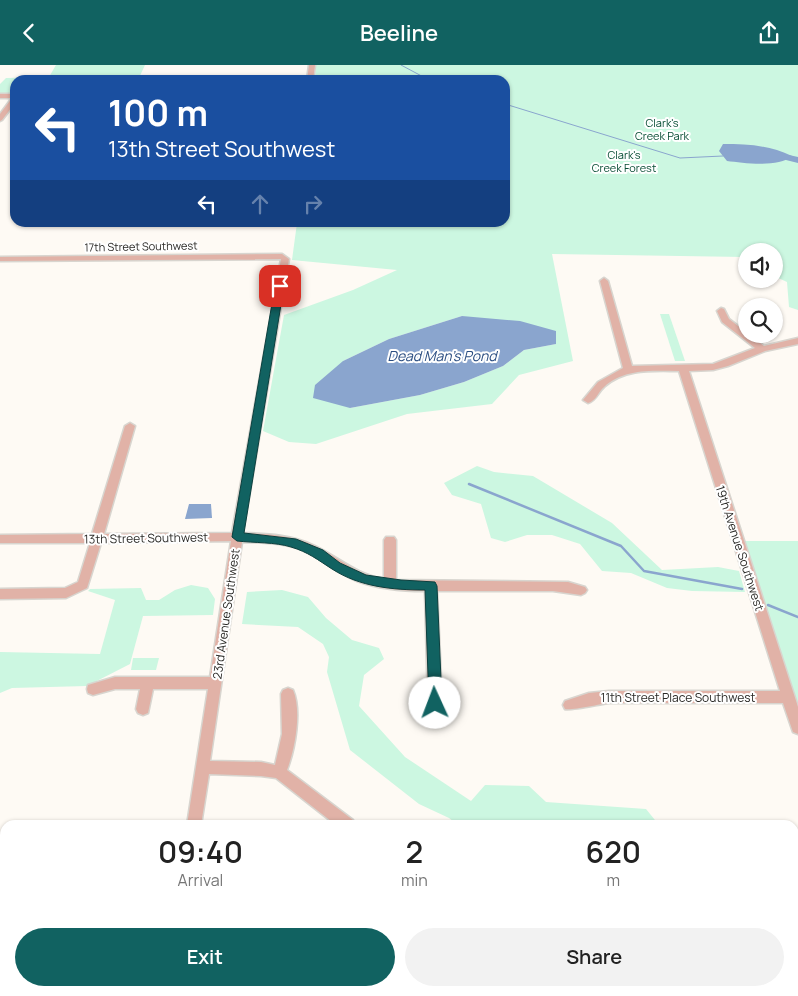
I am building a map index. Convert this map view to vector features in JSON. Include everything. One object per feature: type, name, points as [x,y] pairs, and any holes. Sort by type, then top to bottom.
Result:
[{"type":"street","points":[[0,119],[10,104]]},
{"type":"street","name":"17th Street Southwest","points":[[0,259],[282,256]]},
{"type":"street","name":"23rd Avenue Southwest","points":[[195,820],[237,537],[285,259],[282,256]]},
{"type":"street","points":[[604,281],[628,369]]},
{"type":"street","points":[[721,311],[726,320],[762,349]]},
{"type":"street","points":[[588,400],[601,384],[628,369],[720,365],[762,349],[798,341]]},
{"type":"street","name":"19th Avenue Southwest","points":[[683,368],[798,728]]},
{"type":"street","points":[[0,594],[66,593],[77,590],[86,581],[130,426]]},
{"type":"street","name":"13th Street Southwest","points":[[0,539],[237,537],[292,542],[319,553],[336,566],[353,575],[390,584],[553,586],[581,590]]},
{"type":"street","points":[[390,540],[390,584]]},
{"type":"street","points":[[431,586],[435,703]]},
{"type":"street","points":[[143,709],[148,683]]},
{"type":"street","points":[[93,689],[108,684],[216,683]]},
{"type":"street","points":[[279,772],[288,750],[290,735],[288,694]]},
{"type":"street","name":"11th Street Place Southwest","points":[[570,705],[589,699],[609,697],[788,697]]},
{"type":"street","points":[[204,767],[261,769],[279,772],[341,820]]},
{"type":"green space","points":[[56,65],[145,65],[140,75],[50,75]]},
{"type":"green space","name":"Clark's Creek Forest","points":[[316,65],[798,65],[798,310],[789,307],[787,282],[783,280],[783,243],[738,243],[738,257],[552,254],[573,361],[519,375],[492,404],[407,414],[316,444],[289,442],[263,431],[284,315],[353,290],[397,270],[292,260],[296,227],[510,227],[510,75],[315,75]],"holes":[[[462,316],[556,344],[524,350],[503,366],[464,382],[420,395],[350,408],[343,361],[389,339]]]},
{"type":"green space","points":[[6,78],[10,78],[10,93],[0,93],[0,84]]},
{"type":"green space","points":[[660,314],[669,314],[685,361],[675,361]]},
{"type":"green space","points":[[477,466],[494,472],[533,476],[612,523],[662,570],[718,567],[739,571],[745,592],[692,591],[667,588],[631,573],[602,571],[580,544],[552,535],[527,535],[505,542],[491,538],[481,504],[452,495],[444,483]]},
{"type":"green space","points":[[738,541],[798,541],[798,728]]},
{"type":"green space","points":[[191,585],[208,588],[215,599],[213,615],[143,616],[130,664],[87,686],[12,688],[0,693],[0,652],[100,654],[115,600],[88,591],[90,589],[141,588],[146,600],[159,600],[175,590]]},
{"type":"green space","points":[[282,590],[308,597],[326,618],[352,640],[379,648],[384,659],[364,675],[359,706],[405,757],[471,801],[485,785],[529,786],[546,802],[646,809],[655,820],[452,820],[419,804],[350,750],[327,672],[329,657],[323,644],[298,627],[242,624],[247,592]]},
{"type":"green space","points":[[133,658],[159,658],[156,670],[131,670]]},
{"type":"water","points":[[723,144],[758,146],[775,149],[792,156],[786,160],[770,163],[727,161],[719,151]]},
{"type":"water","name":"Dead Man's Pond","points":[[462,316],[520,321],[556,331],[556,344],[524,350],[503,366],[464,382],[420,395],[350,408],[313,398],[315,385],[343,361],[389,339]]},
{"type":"water","points":[[189,504],[211,504],[212,518],[185,519]]},
{"type":"waterway","points":[[401,65],[420,75]]},
{"type":"waterway","points":[[510,106],[680,158],[723,156]]},
{"type":"waterway","points":[[789,158],[798,160]]},
{"type":"waterway","points":[[469,484],[621,546],[644,571],[742,589]]},
{"type":"waterway","points":[[768,605],[798,617]]},
{"type":"route","points":[[280,286],[247,488],[237,537],[257,537],[292,542],[319,553],[336,566],[364,579],[401,585],[431,586],[435,703]]},
{"type":"park label","name":"Clark's Creek Park","points":[[662,128]]}]
